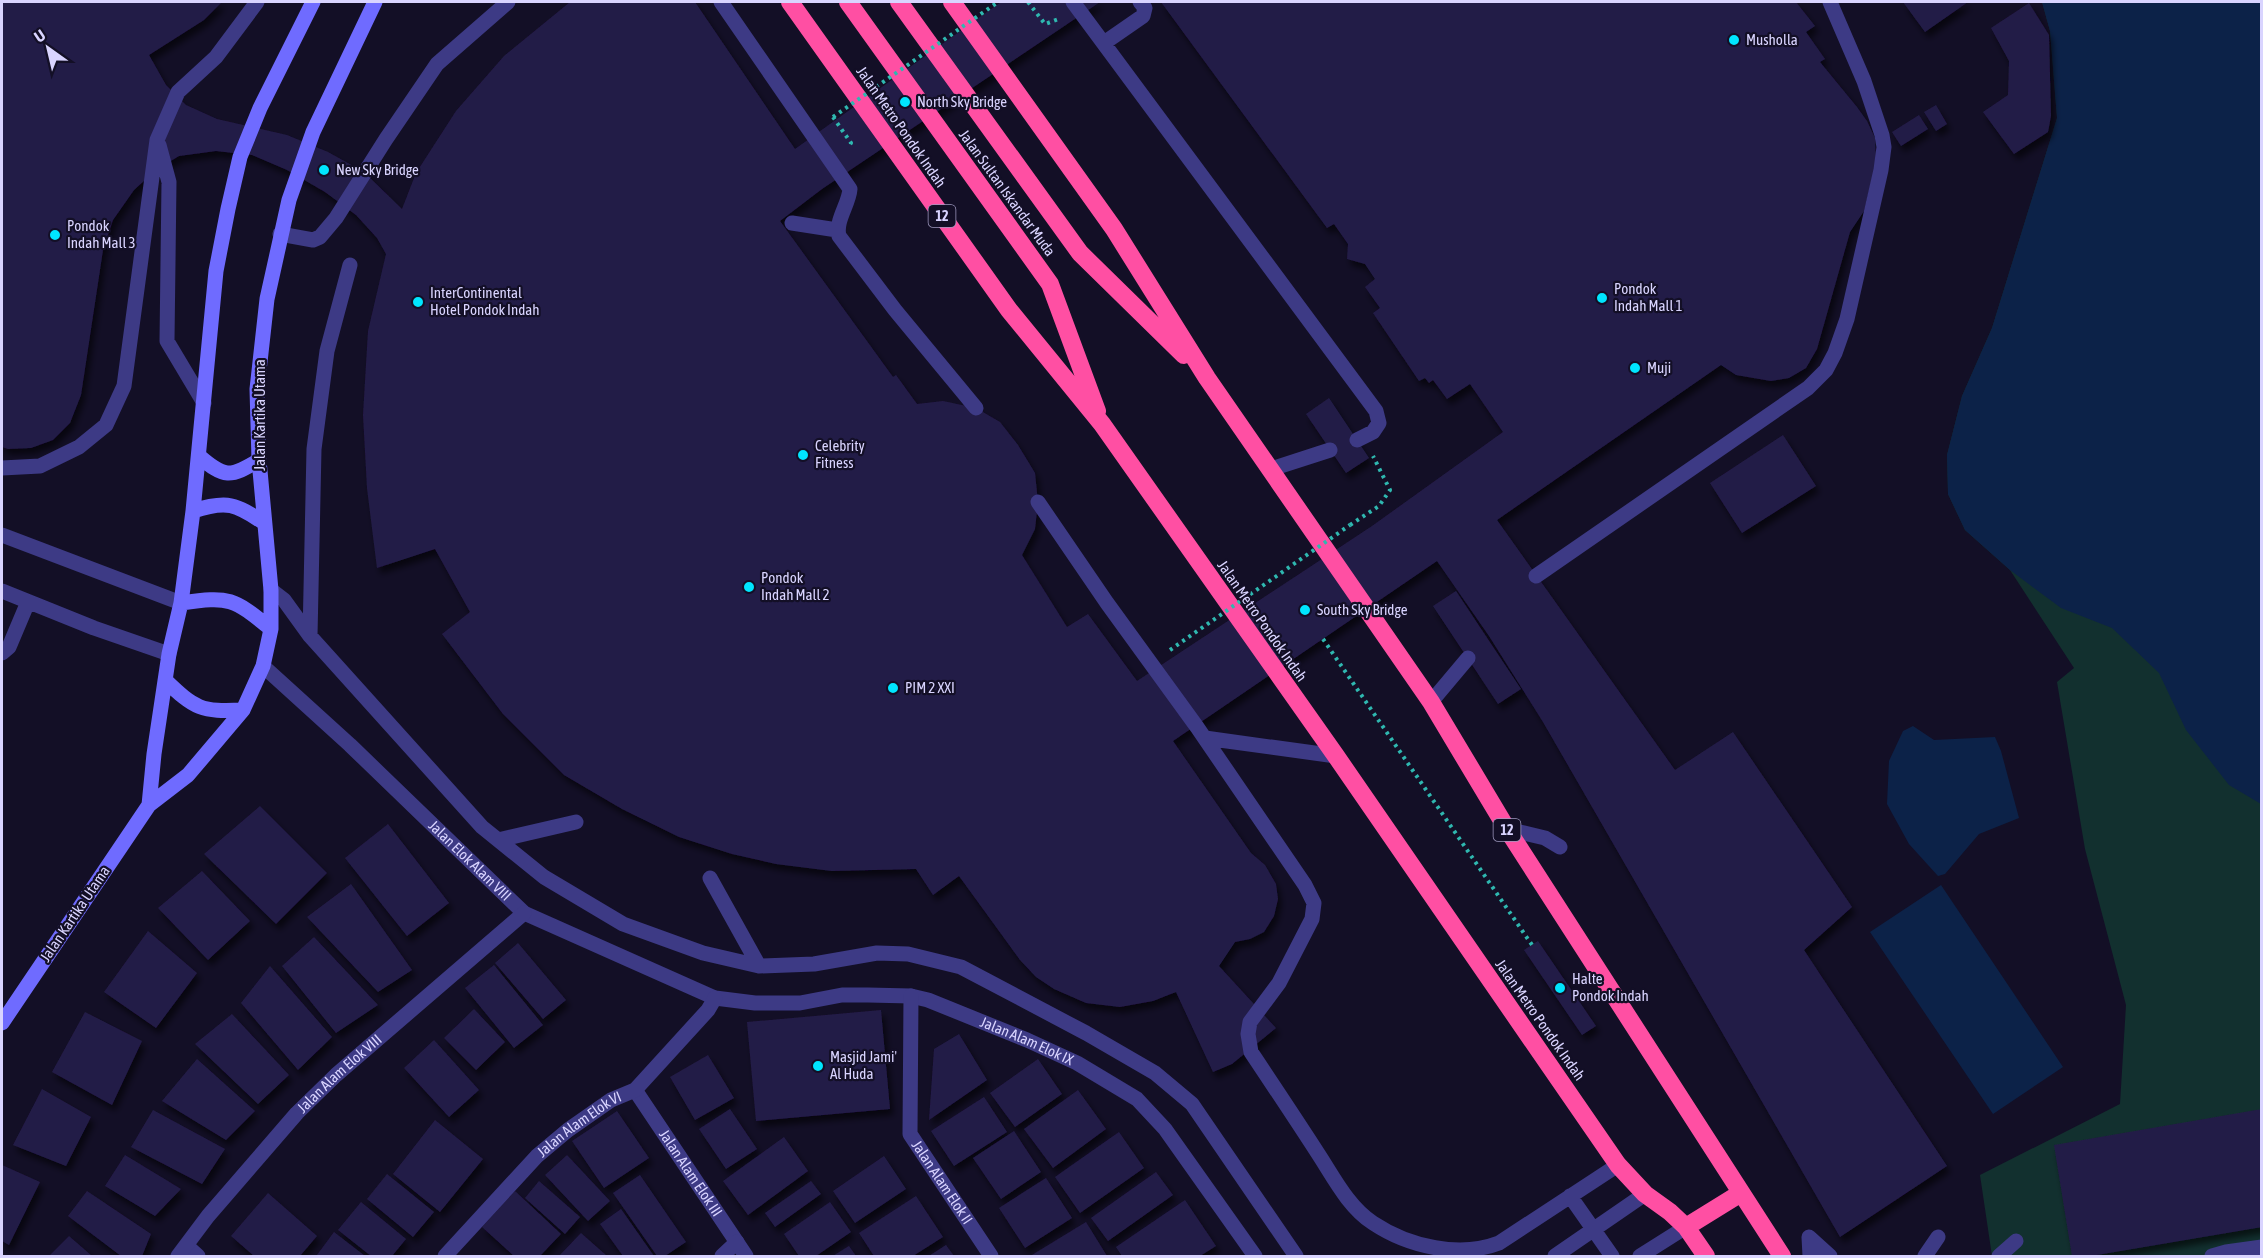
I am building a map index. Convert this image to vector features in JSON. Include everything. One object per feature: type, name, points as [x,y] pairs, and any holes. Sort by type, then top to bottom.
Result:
[{"type":"highway","name":"Jalan Metro Pondok Indah","points":[[790,2],[1009,310],[1102,424],[1336,756],[1618,1165],[1645,1194],[1686,1227],[1706,1257]]},
{"type":"highway","name":"Jalan Sultan Iskandar Muda","points":[[848,2],[1050,284],[1102,424]]},
{"type":"highway","name":"Jalan Sultan Iskandar Muda","points":[[899,2],[1080,253],[1206,378]]},
{"type":"highway","name":"12","points":[[952,2],[1114,229],[1206,378],[1431,702],[1507,829],[1782,1257]]},
{"type":"highway","points":[[1686,1227],[1741,1193]]},
{"type":"main road","name":"Jalan Kartika Utama","points":[[149,805],[168,654],[181,603],[193,511],[216,271],[240,157],[260,108],[313,2]]},
{"type":"main road","name":"Jalan Kartika Utama","points":[[2,1023],[149,805],[188,775],[243,710],[263,666],[271,629],[271,590],[259,460],[257,388],[267,299],[289,200],[313,132],[375,2]]},
{"type":"main road","points":[[199,456],[216,471],[229,474],[243,470],[259,460]]},
{"type":"main road","points":[[193,511],[227,504],[240,507],[264,523]]},
{"type":"main road","points":[[181,603],[211,599],[227,600],[243,606],[271,629]]},
{"type":"main road","points":[[165,681],[189,703],[214,711],[243,710]]},
{"type":"street","points":[[2,468],[40,466],[79,447],[106,425],[124,386],[157,140],[178,92],[216,57],[257,2]]},
{"type":"street","points":[[280,234],[313,240],[320,237],[336,218],[437,64],[508,2]]},
{"type":"street","points":[[721,2],[850,189],[837,230],[839,236],[895,310],[976,408]]},
{"type":"street","points":[[1104,43],[1143,16],[1145,8],[1140,2]]},
{"type":"street","points":[[1536,576],[1808,388],[1826,370],[1835,353],[1846,319],[1881,171],[1884,147],[1864,81],[1830,2]]},
{"type":"street","points":[[1076,6],[1376,411],[1379,423],[1373,432],[1360,438]]},
{"type":"street","points":[[157,140],[170,182],[167,341],[204,403]]},
{"type":"street","points":[[792,223],[837,230]]},
{"type":"street","points":[[310,636],[314,449],[327,351],[350,265]]},
{"type":"street","points":[[1271,469],[1330,450]]},
{"type":"street","points":[[1038,502],[1107,603],[1205,738],[1305,885],[1314,903],[1312,920],[1279,983],[1250,1022],[1248,1034],[1251,1052],[1346,1196],[1372,1223],[1405,1239],[1445,1252],[1485,1250],[1618,1165]]},
{"type":"street","points":[[2,535],[181,603]]},
{"type":"street","points":[[271,590],[284,600],[310,636],[482,827],[544,877],[623,924],[703,953],[759,966],[814,964],[877,953],[908,954],[961,967],[1086,1033],[1155,1073],[1192,1104],[1296,1257]]},
{"type":"street","points":[[2,591],[168,654]]},
{"type":"street","points":[[2,653],[9,647],[28,602]]},
{"type":"street","points":[[1431,702],[1468,658]]},
{"type":"street","name":"Jalan Elok Alam VIII","points":[[263,666],[524,913],[715,998]]},
{"type":"street","points":[[1205,738],[1336,756]]},
{"type":"street","points":[[498,840],[576,822]]},
{"type":"street","points":[[1507,829],[1545,838],[1560,847]]},
{"type":"street","points":[[710,878],[759,966]]},
{"type":"street","name":"Jalan Alam Elok VIII","points":[[182,1251],[208,1216],[297,1113],[336,1075],[524,913]]},
{"type":"street","name":"Jalan Alam Elok IX","points":[[715,998],[755,1003],[800,1003],[842,995],[911,996],[928,1000],[1027,1040],[1077,1064],[1137,1099],[1165,1129],[1256,1257]]},
{"type":"street","name":"Jalan Alam Elok II","points":[[911,996],[910,1134],[992,1257]]},
{"type":"street","name":"Jalan Alam Elok VI","points":[[446,1257],[537,1156],[568,1130],[611,1100],[635,1090],[708,1010],[715,998]]},
{"type":"street","name":"Jalan Alam Elok III","points":[[635,1090],[746,1257]]},
{"type":"street","points":[[1555,1257],[1645,1194]]},
{"type":"street","points":[[1570,1196],[1612,1257]]},
{"type":"street","points":[[1640,1257],[1686,1227]]},
{"type":"street","points":[[1810,1257],[1809,1237],[1830,1257]]},
{"type":"street","points":[[1925,1257],[1938,1237]]},
{"type":"street","points":[[2000,1257],[2016,1241]]},
{"type":"street","points":[[722,1257],[737,1242]]},
{"type":"street","points":[[2212,1257],[2226,1252],[2262,1247]]},
{"type":"street","points":[[182,1251],[198,1257]]},
{"type":"path","points":[[832,117],[998,2]]},
{"type":"path","points":[[1028,2],[1046,24],[1076,6]]},
{"type":"path","points":[[1170,650],[1379,506],[1390,490],[1360,438]]},
{"type":"path","points":[[1323,639],[1532,945]]},
{"type":"green space","points":[[2042,2],[2261,2],[2261,1256],[1992,1256],[1980,1175],[2120,1104],[2126,1005],[2085,849],[2057,682],[2074,668],[2010,570],[1965,530],[1948,494],[1947,455],[1962,396],[1992,328],[2057,118],[2050,31]]},
{"type":"water","points":[[2042,2],[2261,2],[2261,804],[2229,785],[2186,730],[2159,673],[2112,628],[2061,608],[2010,570],[1965,530],[1948,494],[1947,455],[1962,396],[1992,328],[2057,118],[2050,31]]},
{"type":"water","points":[[1913,726],[1934,740],[1995,737],[2019,818],[1979,834],[1945,874],[1938,876],[1909,844],[1887,804],[1889,761],[1903,731]]},
{"type":"water","points":[[1941,885],[2063,1067],[1993,1114],[1870,932]]},
{"type":"building","points":[[2,2],[222,2],[204,20],[149,55],[166,85],[186,105],[217,119],[287,135],[328,152],[364,172],[402,209],[416,173],[456,111],[504,56],[570,2],[695,2],[795,149],[1001,2],[1100,2],[822,189],[780,221],[893,377],[896,375],[917,404],[943,401],[976,408],[1000,422],[1018,445],[1035,473],[1038,502],[1035,529],[1022,555],[1067,627],[1088,614],[1137,681],[1372,526],[1503,432],[1470,384],[1447,399],[1433,380],[1429,383],[1425,378],[1419,381],[1373,313],[1380,308],[1365,287],[1375,279],[1365,264],[1347,259],[1348,244],[1334,224],[1327,228],[1161,2],[1796,2],[1815,26],[1806,32],[1825,59],[1820,62],[1857,107],[1875,138],[1876,162],[1864,211],[1850,232],[1817,349],[1806,368],[1789,378],[1771,381],[1736,375],[1721,365],[1497,520],[1675,770],[1733,732],[1852,907],[1804,950],[1947,1166],[1840,1237],[1543,722],[1489,636],[1437,561],[1173,741],[1251,853],[1265,865],[1276,884],[1278,899],[1274,916],[1264,932],[1250,939],[1235,942],[1219,966],[1276,1028],[1232,1064],[1213,1072],[1176,992],[1153,1001],[1120,1007],[1086,1003],[1054,989],[1036,977],[1020,960],[959,876],[933,895],[916,869],[832,871],[776,864],[732,854],[679,837],[622,809],[564,775],[503,714],[442,634],[470,612],[435,549],[377,568],[367,488],[363,415],[368,331],[386,254],[377,238],[356,215],[325,192],[287,170],[252,155],[216,151],[179,156],[156,170],[134,190],[113,220],[103,250],[81,395],[70,423],[53,440],[31,448],[2,447]]},
{"type":"building","points":[[1903,2],[1968,2],[1925,32]]},
{"type":"building","points":[[2029,3],[2049,35],[2051,116],[2048,132],[2014,154],[1983,112],[2008,95],[2009,61],[1991,28]]},
{"type":"building","points":[[1936,105],[1947,124],[1936,131],[1924,112]]},
{"type":"building","points":[[1919,115],[1928,129],[1901,146],[1892,132]]},
{"type":"building","points":[[1329,398],[1369,458],[1346,473],[1306,414]]},
{"type":"building","points":[[1783,435],[1816,486],[1742,533],[1710,483]]},
{"type":"building","points":[[1456,591],[1521,689],[1498,704],[1433,606]]},
{"type":"building","points":[[260,806],[327,873],[276,924],[204,854]]},
{"type":"building","points":[[388,824],[449,903],[407,936],[345,858]]},
{"type":"building","points":[[202,871],[250,921],[208,960],[158,908]]},
{"type":"building","points":[[351,884],[412,970],[378,992],[307,917]]},
{"type":"building","points":[[148,931],[197,973],[156,1028],[104,992]]},
{"type":"building","points":[[314,937],[378,1005],[336,1033],[282,966]]},
{"type":"building","name":"Halte Pondok Indah","points":[[1538,941],[1596,1026],[1582,1035],[1524,950]]},
{"type":"building","points":[[518,943],[566,1000],[543,1019],[495,963]]},
{"type":"building","points":[[494,965],[543,1025],[514,1048],[465,988]]},
{"type":"building","points":[[270,966],[332,1037],[298,1070],[241,1003]]},
{"type":"building","points":[[474,1009],[505,1042],[476,1070],[444,1038]]},
{"type":"building","name":"Masjid Jami' Al Huda","points":[[881,1010],[890,1109],[756,1121],[747,1022]]},
{"type":"building","points":[[85,1012],[142,1041],[112,1105],[52,1072]]},
{"type":"building","points":[[232,1014],[289,1075],[258,1104],[195,1044]]},
{"type":"building","points":[[959,1034],[987,1080],[929,1120],[934,1049]]},
{"type":"building","points":[[434,1040],[479,1090],[449,1117],[404,1068]]},
{"type":"building","points":[[708,1055],[734,1098],[695,1120],[670,1077]]},
{"type":"building","points":[[197,1059],[255,1111],[226,1140],[162,1101]]},
{"type":"building","points":[[1038,1059],[1062,1094],[1015,1127],[990,1093]]},
{"type":"building","points":[[42,1089],[91,1117],[66,1166],[13,1145]]},
{"type":"building","points":[[1078,1090],[1106,1129],[1053,1168],[1024,1129]]},
{"type":"building","points":[[984,1097],[1007,1132],[954,1166],[931,1131]]},
{"type":"building","points":[[730,1109],[757,1149],[726,1169],[699,1129]]},
{"type":"building","points":[[2262,1109],[2262,1227],[2091,1256],[2072,1256],[2054,1145]]},
{"type":"building","points":[[153,1110],[225,1149],[202,1184],[131,1147]]},
{"type":"building","points":[[617,1111],[649,1158],[604,1188],[572,1141]]},
{"type":"building","points":[[435,1120],[483,1159],[440,1212],[393,1174]]},
{"type":"building","points":[[1014,1131],[1041,1172],[1001,1199],[973,1158]]},
{"type":"building","points":[[1119,1132],[1144,1168],[1080,1213],[1055,1177]]},
{"type":"building","points":[[784,1137],[808,1171],[748,1215],[723,1181]]},
{"type":"building","points":[[125,1155],[181,1189],[155,1216],[105,1186]]},
{"type":"building","points":[[567,1155],[610,1201],[588,1221],[545,1175]]},
{"type":"building","points":[[884,1156],[906,1189],[855,1223],[833,1191]]},
{"type":"building","points":[[2,1165],[40,1182],[9,1245],[2,1241]]},
{"type":"building","points":[[1156,1172],[1173,1195],[1108,1241],[1091,1218]]},
{"type":"building","points":[[387,1174],[434,1212],[413,1237],[367,1199]]},
{"type":"building","points":[[640,1175],[686,1242],[665,1256],[657,1256],[613,1193]]},
{"type":"building","points":[[1046,1178],[1072,1218],[1025,1248],[999,1208]]},
{"type":"building","points":[[539,1181],[580,1217],[565,1234],[525,1198]]},
{"type":"building","points":[[811,1181],[821,1194],[775,1227],[765,1213]]},
{"type":"building","points":[[87,1191],[151,1234],[142,1256],[121,1256],[68,1216]]},
{"type":"building","points":[[515,1191],[561,1234],[540,1256],[514,1256],[482,1227]]},
{"type":"building","points":[[268,1193],[317,1236],[300,1256],[254,1256],[231,1236]]},
{"type":"building","points":[[916,1196],[943,1237],[913,1256],[874,1256],[859,1233]]},
{"type":"building","points":[[1185,1200],[1216,1246],[1200,1256],[1122,1256],[1116,1247]]},
{"type":"building","points":[[361,1202],[406,1239],[392,1256],[371,1256],[338,1230]]},
{"type":"building","points":[[830,1202],[851,1232],[816,1256],[799,1256],[784,1234]]},
{"type":"building","points":[[621,1209],[654,1256],[623,1256],[600,1224]]},
{"type":"building","points":[[1086,1222],[1107,1256],[1032,1255]]},
{"type":"building","points":[[334,1232],[365,1256],[317,1255]]},
{"type":"building","points":[[581,1233],[607,1256],[559,1256]]},
{"type":"building","points":[[69,1236],[92,1256],[49,1256]]},
{"type":"building","points":[[946,1245],[954,1256],[929,1256]]},
{"type":"building","points":[[849,1246],[856,1256],[833,1256]]},
{"type":"place","name":"Musholla","points":[[1734,40]]},
{"type":"place","name":"North Sky Bridge","points":[[905,102]]},
{"type":"place","name":"New Sky Bridge","points":[[324,170]]},
{"type":"place","name":"Pondok Indah Mall 3","points":[[55,235]]},
{"type":"place","name":"Pondok Indah Mall 1","points":[[1602,298]]},
{"type":"place","name":"InterContinental Hotel Pondok Indah","points":[[418,302]]},
{"type":"place","name":"Muji","points":[[1635,368]]},
{"type":"place","name":"Celebrity Fitness","points":[[803,455]]},
{"type":"place","name":"Pondok Indah Mall 2","points":[[749,587]]},
{"type":"place","name":"South Sky Bridge","points":[[1305,610]]},
{"type":"place","name":"PIM 2 XXI","points":[[893,688]]},
{"type":"place","name":"Halte Pondok Indah","points":[[1560,988]]},
{"type":"place","name":"Masjid Jami' Al Huda","points":[[818,1066]]}]
